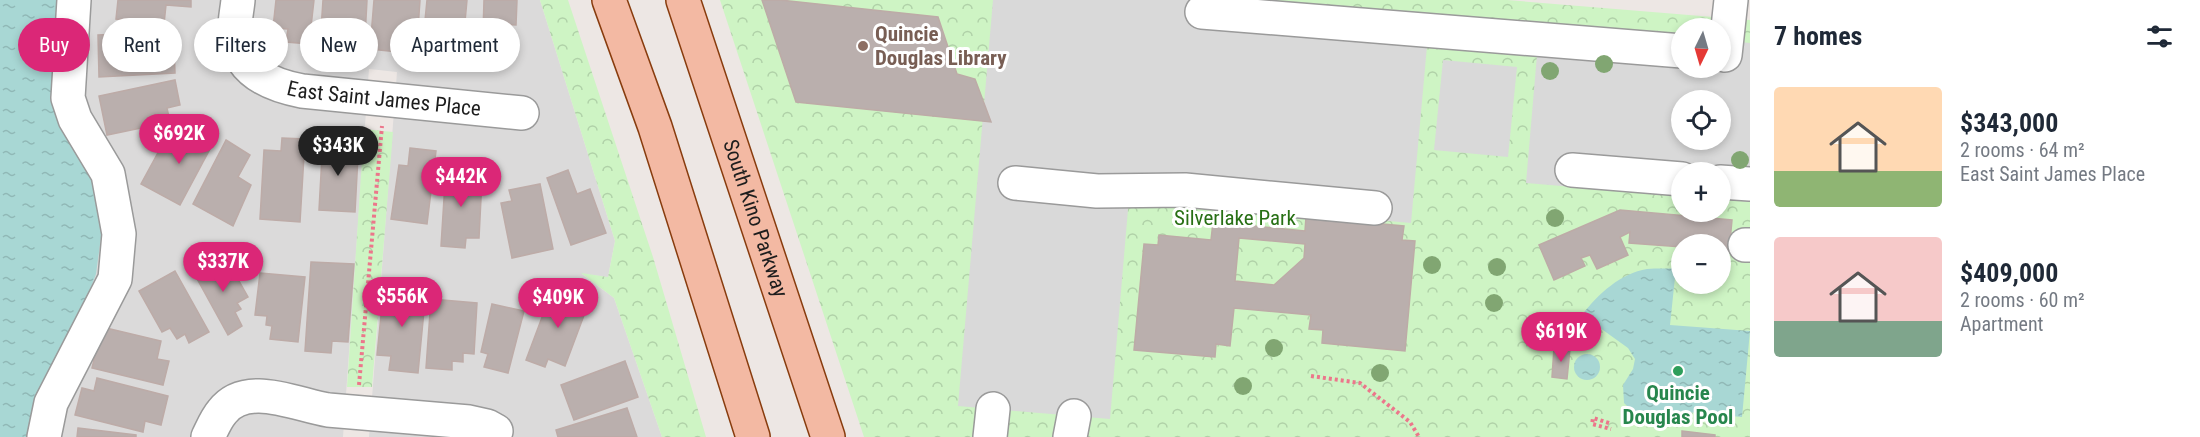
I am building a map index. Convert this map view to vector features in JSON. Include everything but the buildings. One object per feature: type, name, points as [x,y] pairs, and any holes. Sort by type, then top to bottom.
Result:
[{"type":"main road","points":[[609,0],[655,127],[753,437]]},
{"type":"main road","name":"South Kino Parkway","points":[[689,9],[828,437]]},
{"type":"street","points":[[44,437],[51,403],[115,279],[119,234],[108,174],[75,119],[68,98],[74,0]]},
{"type":"street","name":"East Saint James Place","points":[[238,0],[235,34],[240,53],[250,69],[250,82],[522,113]]},
{"type":"street","points":[[1731,0],[1732,55]]},
{"type":"street","points":[[1202,12],[1300,10],[1671,50]]},
{"type":"street","points":[[1572,170],[1671,178]]},
{"type":"street","points":[[1015,183],[1097,191],[1185,190],[1375,208]]},
{"type":"street","points":[[1731,183],[1750,184]]},
{"type":"street","points":[[208,437],[222,412],[246,391],[306,406],[469,422],[487,426],[499,432]]},
{"type":"path","points":[[356,412],[385,99]]},
{"type":"path","points":[[1311,376],[1360,383],[1410,422],[1419,437]]},
{"type":"path","points":[[1609,423],[1593,418],[1592,424],[1611,429]]},
{"type":"shaded area","points":[[81,0],[540,0],[615,241],[608,277],[582,274],[614,298],[662,437],[369,437],[397,72],[520,72],[520,18],[390,18],[390,71],[378,70],[378,18],[300,18],[300,72],[369,72],[343,437],[51,437],[81,114],[81,72],[90,72],[90,18],[81,18]]},
{"type":"shaded area","points":[[993,0],[1248,0],[1671,36],[1671,78],[1731,78],[1731,41],[1750,43],[1750,202],[1731,200],[1731,162],[1671,162],[1671,195],[1526,183],[1537,55],[1427,46],[1411,223],[1129,198],[1110,419],[958,406]]},
{"type":"shaded area","points":[[1443,60],[1517,67],[1508,157],[1434,150]]},
{"type":"green space","points":[[540,0],[568,0],[653,257],[706,437],[662,437],[614,298],[581,273],[608,277],[615,241]]},
{"type":"green space","name":"Silverlake Park","points":[[720,0],[1507,0],[1726,18],[1671,18],[1671,78],[1731,78],[1731,18],[1750,20],[1750,437],[864,437]]},
{"type":"green space","points":[[364,129],[393,132],[372,387],[347,387]]},
{"type":"water","points":[[0,0],[59,0],[63,18],[18,18],[18,72],[73,72],[96,185],[102,230],[96,274],[71,341],[29,437],[0,437]]},
{"type":"water","points":[[1671,268],[1671,294],[1673,294],[1670,325],[1750,331],[1742,417],[1663,410],[1642,416],[1624,403],[1623,385],[1633,369],[1635,359],[1628,348],[1582,315],[1603,292],[1619,280],[1647,269]]},
{"type":"water","points":[[1587,354],[1596,358],[1600,367],[1596,376],[1587,380],[1578,376],[1574,367],[1578,358]]},
{"type":"place","name":"Quincie Douglas Library","points":[[863,46]]},
{"type":"place","name":"Quincie Douglas Pool","points":[[1678,371]]}]
